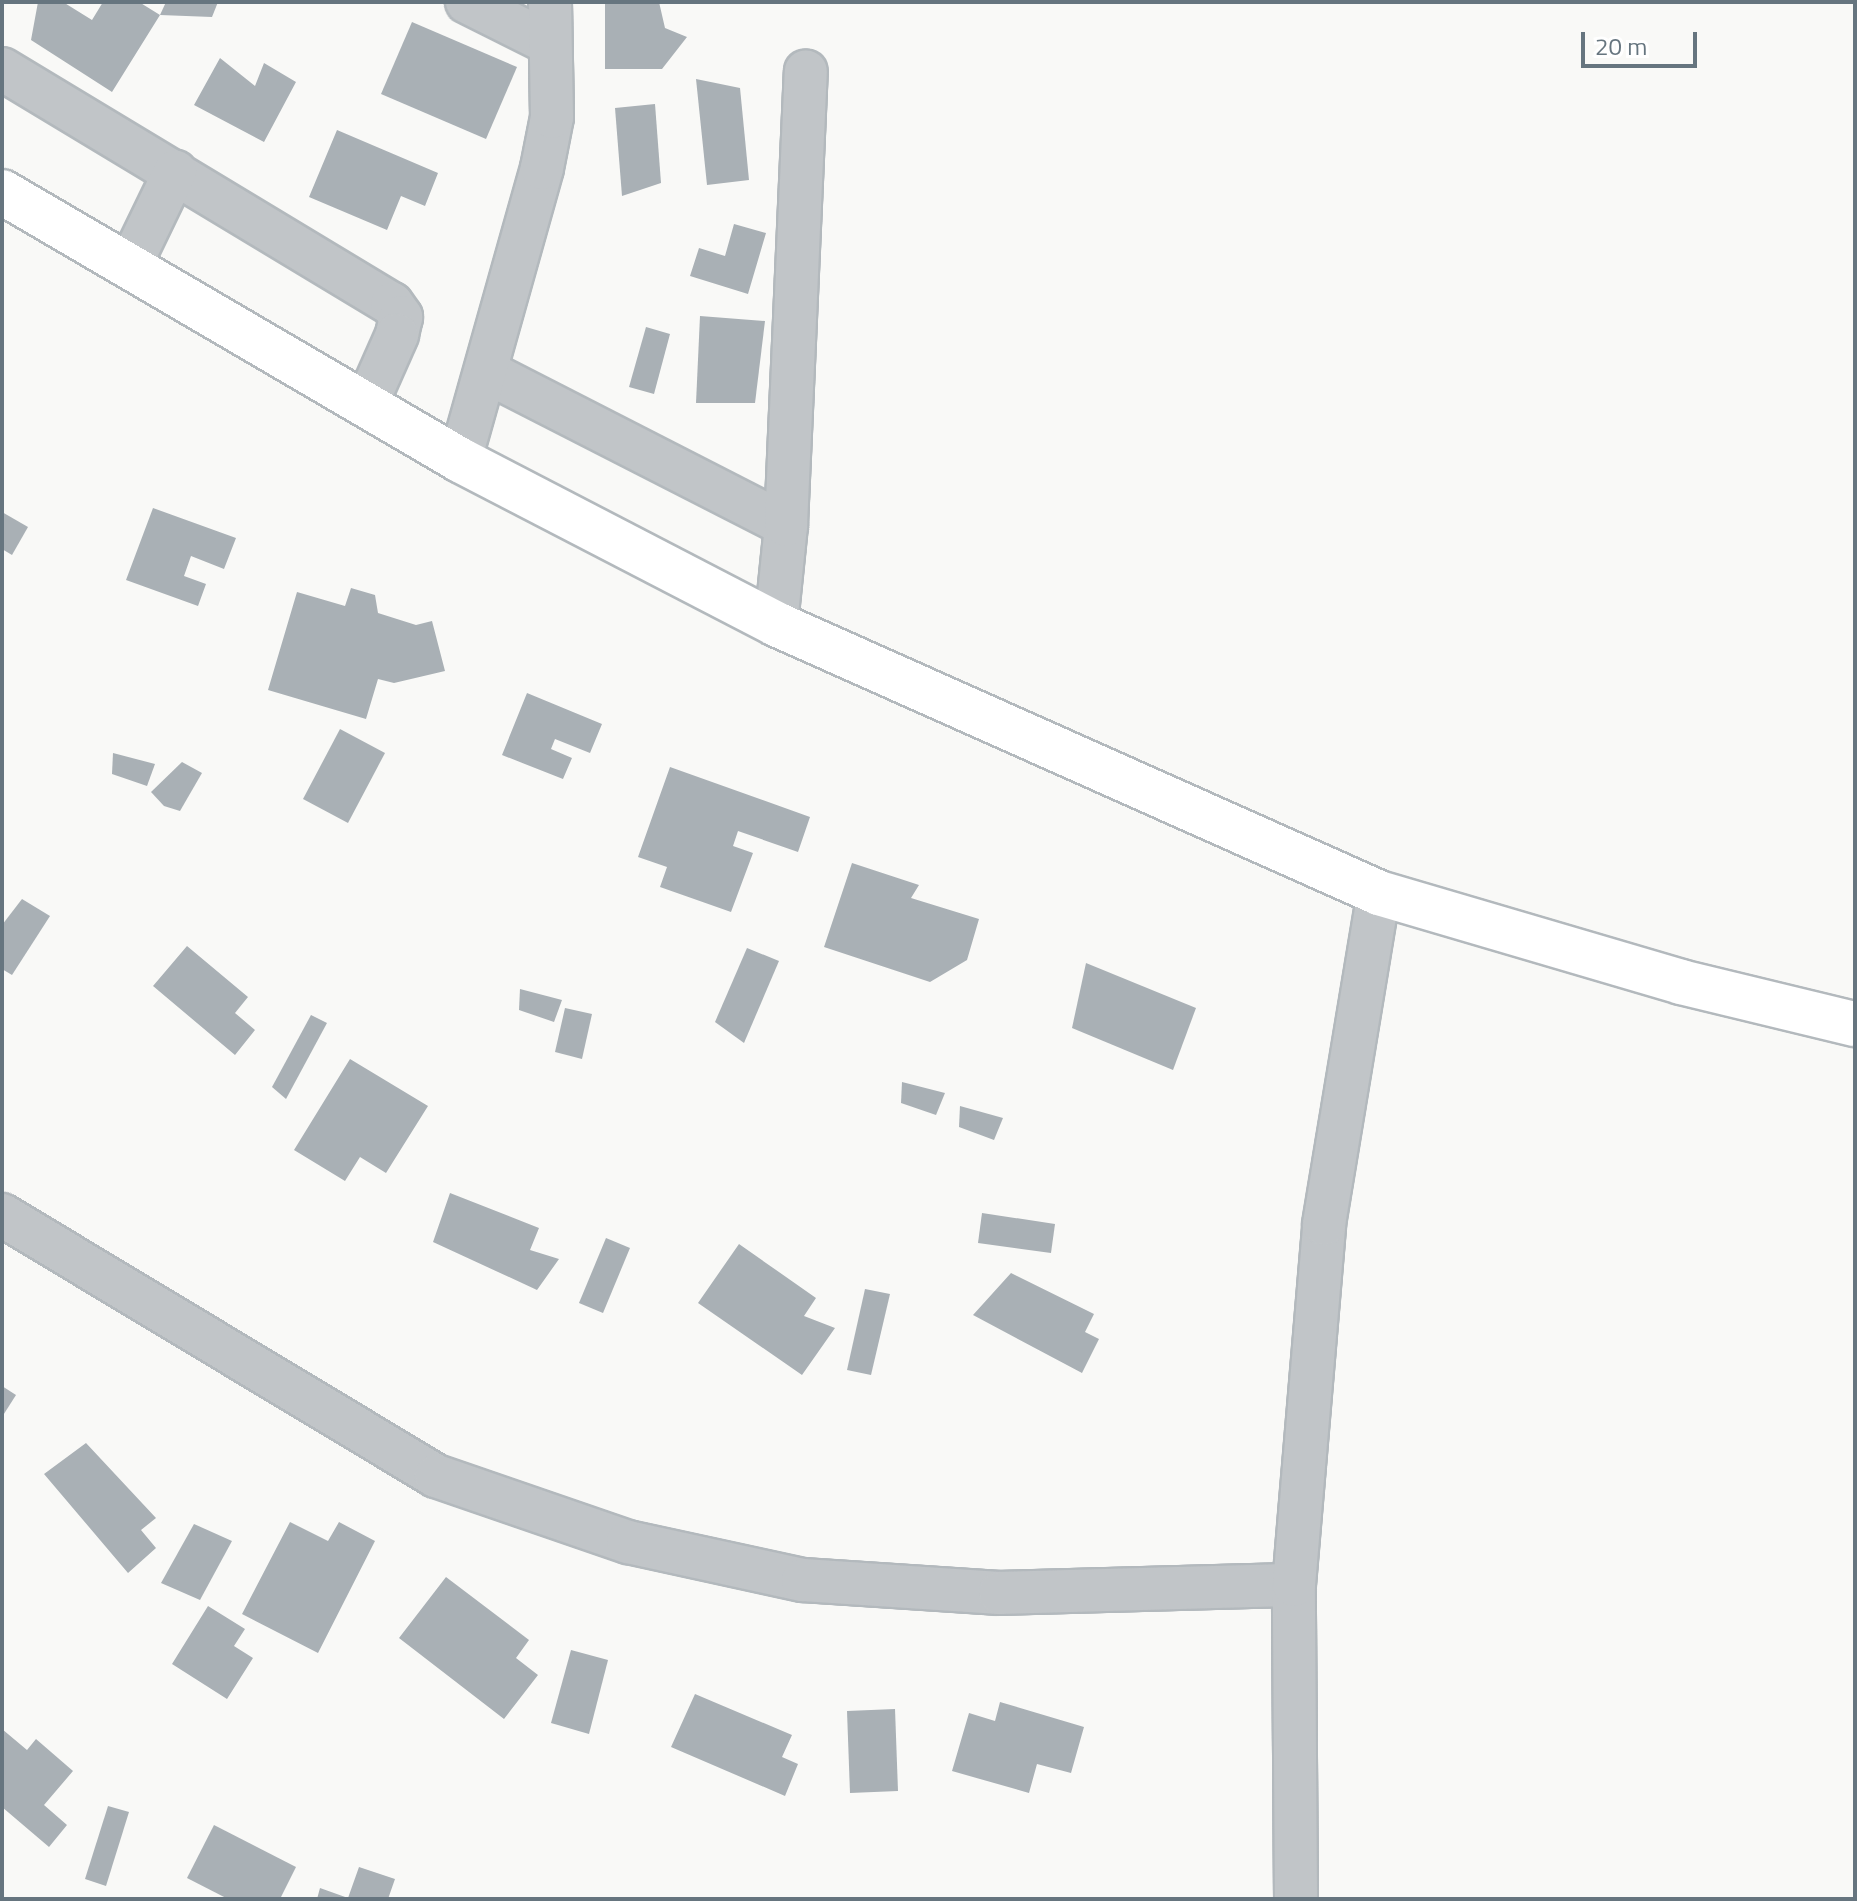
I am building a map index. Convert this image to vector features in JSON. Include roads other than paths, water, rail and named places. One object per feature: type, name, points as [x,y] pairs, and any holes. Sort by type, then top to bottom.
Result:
[{"type":"street","points":[[467,2],[549,43]]},
{"type":"street","points":[[460,460],[487,372],[552,117],[550,2]]},
{"type":"street","points":[[2,69],[392,304],[401,317],[397,335],[366,405]]},
{"type":"street","points":[[776,624],[786,525],[806,71]]},
{"type":"street","points":[[129,267],[175,172]]},
{"type":"street","points":[[2,192],[460,460],[776,624],[1379,893],[1681,982],[1855,1024]]},
{"type":"street","points":[[487,372],[786,525]]},
{"type":"street","points":[[1296,1899],[1294,1585],[1324,1224],[1379,893]]},
{"type":"street","points":[[2,1215],[436,1476],[628,1542],[803,1580],[1000,1593],[1294,1585]]}]
